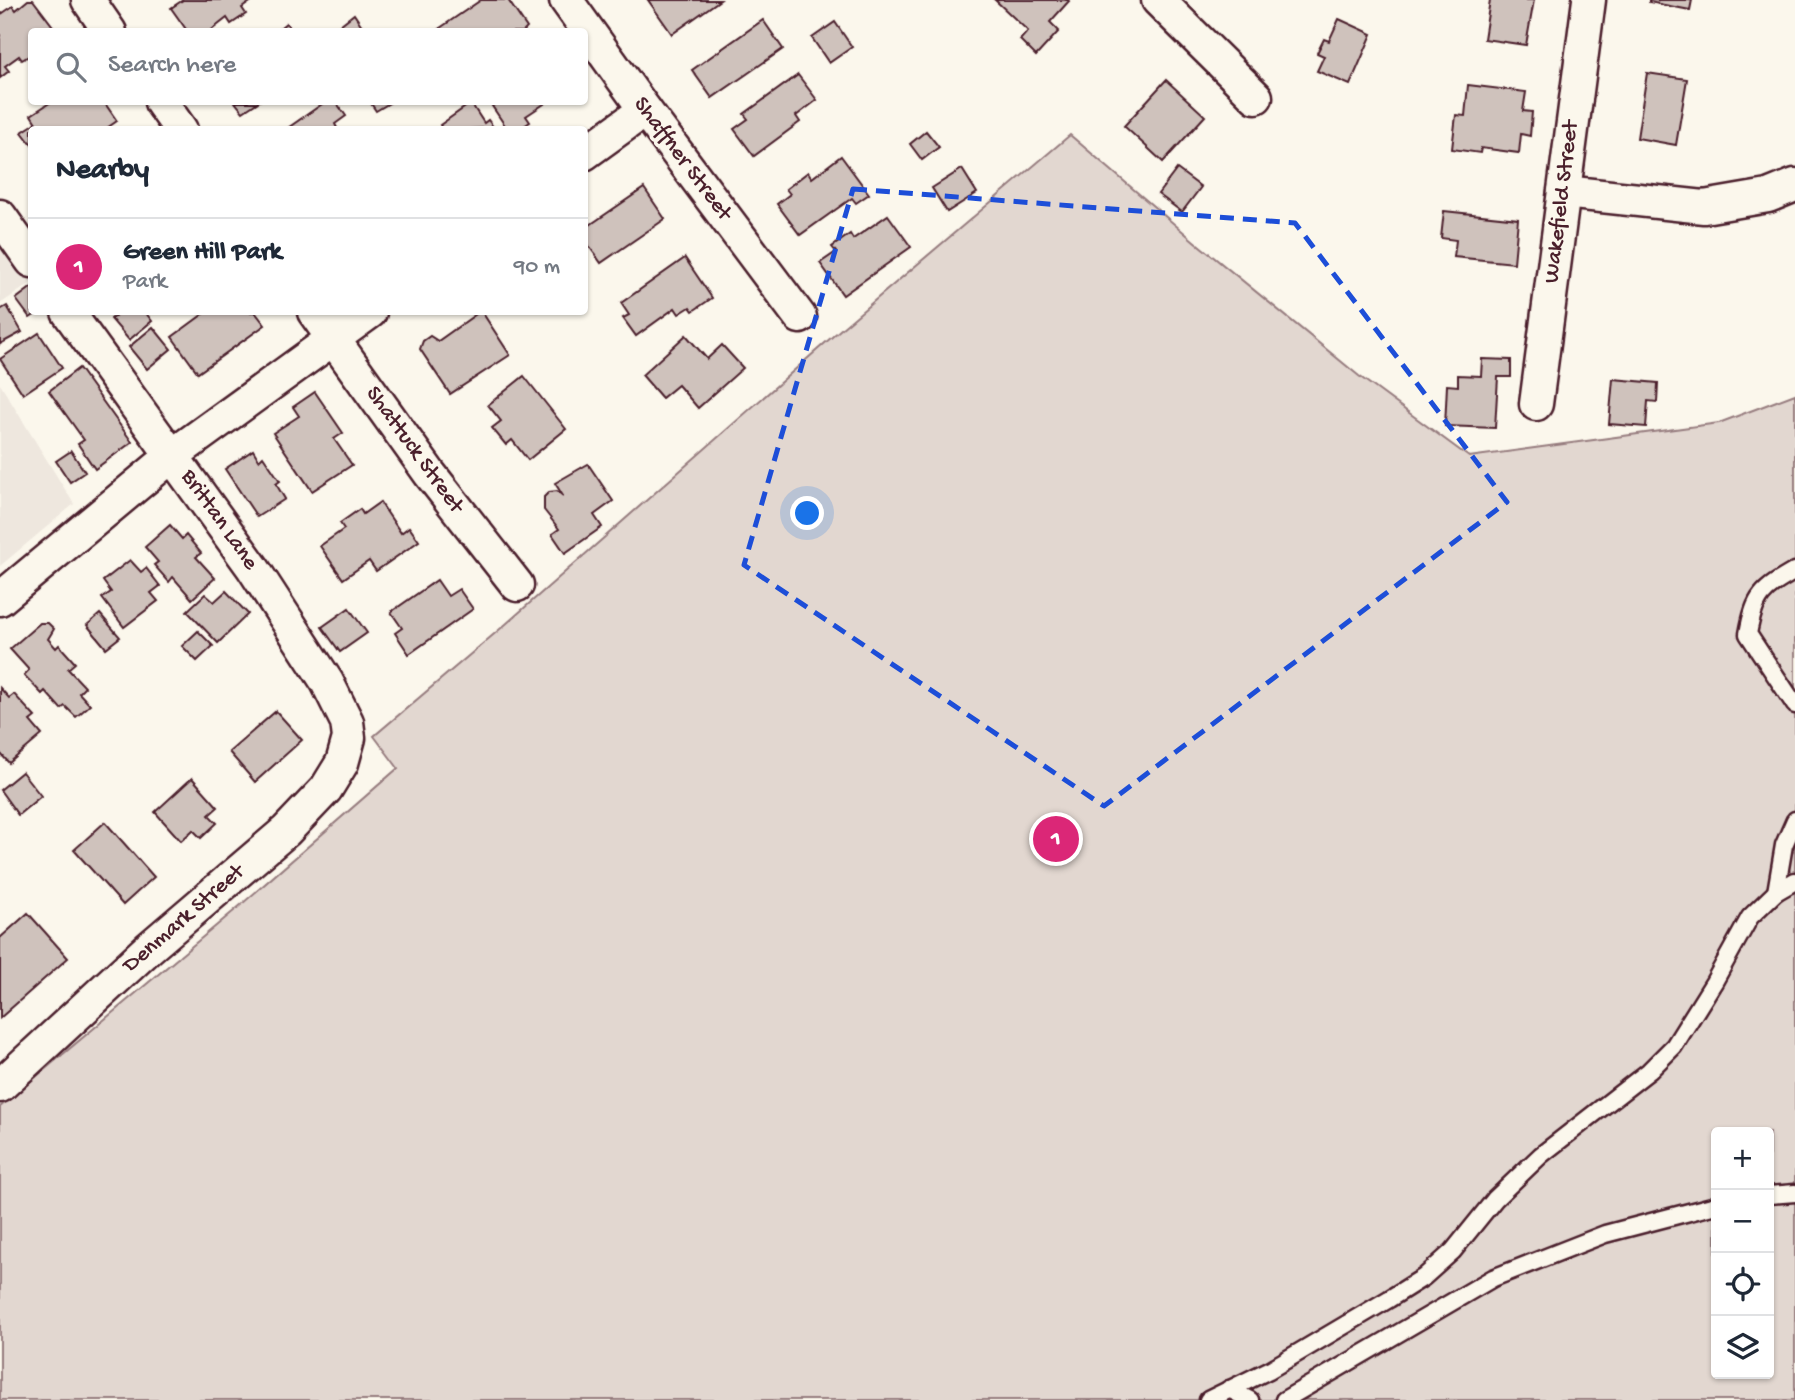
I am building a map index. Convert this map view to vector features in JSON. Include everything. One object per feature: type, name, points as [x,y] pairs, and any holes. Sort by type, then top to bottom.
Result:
[{"type":"street","points":[[88,0],[107,28]]},
{"type":"street","name":"Shaffner Street","points":[[566,0],[586,28]]},
{"type":"street","points":[[1158,0],[1256,97]]},
{"type":"street","name":"Wakefield Street","points":[[1536,404],[1589,0]]},
{"type":"street","name":"Shaffner Street","points":[[588,31],[800,317]]},
{"type":"street","points":[[163,105],[178,126]]},
{"type":"street","points":[[588,151],[645,110]]},
{"type":"street","points":[[1564,192],[1704,207],[1768,196],[1795,185]]},
{"type":"street","points":[[0,216],[28,255]]},
{"type":"street","name":"Brittan Lane","points":[[70,315],[253,568],[321,673],[347,723],[349,739]]},
{"type":"street","name":"Shattuck Street","points":[[316,315],[430,474],[517,585]]},
{"type":"street","points":[[0,599],[173,455],[366,315]]},
{"type":"street","name":"Denmark Street","points":[[0,1086],[149,948],[286,831],[331,782],[342,763],[349,739]]},
{"type":"lane","points":[[1795,571],[1759,595],[1748,634],[1795,705]]},
{"type":"lane","points":[[1776,892],[1784,845],[1795,820]]},
{"type":"lane","points":[[1208,1400],[1269,1370],[1424,1277],[1452,1251],[1495,1199],[1532,1164],[1649,1071],[1674,1046],[1750,917],[1776,892],[1795,881]]},
{"type":"lane","points":[[1774,1195],[1795,1193]]},
{"type":"lane","points":[[1284,1400],[1493,1278],[1605,1234],[1711,1206]]},
{"type":"lane","points":[[1229,1390],[1250,1400]]},
{"type":"highlighted area","points":[[853,189],[1295,223],[1507,502],[1104,806],[744,565]]},
{"type":"shaded area","points":[[1070,135],[1359,376],[1469,457],[1719,423],[1795,394],[1795,1400],[0,1400],[0,1107],[235,910],[398,768],[374,736],[506,624],[841,329]]},
{"type":"shaded area","points":[[0,216],[28,255],[28,285],[0,304]]},
{"type":"shaded area","points":[[0,384],[74,504],[0,566]]},
{"type":"building","points":[[28,0],[33,0],[54,28],[28,28],[28,56],[22,60],[19,56],[5,66],[9,71],[0,78],[0,15],[13,6],[16,10]]},
{"type":"building","points":[[183,0],[253,0],[242,8],[246,14],[231,24],[227,18],[214,28],[185,28],[171,8]]},
{"type":"building","points":[[481,0],[508,0],[527,28],[440,28]]},
{"type":"building","points":[[648,0],[720,0],[672,34]]},
{"type":"building","points":[[995,0],[1069,1],[1050,22],[1059,31],[1036,56],[1020,40],[1028,31]]},
{"type":"building","points":[[1490,0],[1534,0],[1526,45],[1484,39]]},
{"type":"building","points":[[1649,0],[1692,0],[1690,10]]},
{"type":"building","points":[[354,14],[363,28],[336,28]]},
{"type":"building","points":[[1339,19],[1372,34],[1350,85],[1317,71],[1324,56],[1317,53],[1324,39],[1329,41]]},
{"type":"building","points":[[763,20],[783,49],[712,98],[692,70]]},
{"type":"building","points":[[835,22],[852,47],[829,63],[812,38]]},
{"type":"building","points":[[1647,73],[1687,79],[1676,145],[1637,138]]},
{"type":"building","points":[[798,75],[817,100],[796,116],[800,122],[754,156],[734,129],[748,119],[744,114]]},
{"type":"building","points":[[1166,80],[1205,116],[1163,162],[1124,126]]},
{"type":"building","points":[[1468,85],[1526,92],[1523,111],[1532,112],[1530,136],[1521,134],[1519,153],[1481,148],[1480,153],[1452,149],[1456,115],[1465,116]]},
{"type":"building","points":[[46,105],[106,105],[117,121],[110,126],[31,126],[36,123],[31,115]]},
{"type":"building","points":[[237,105],[254,105],[243,112]]},
{"type":"building","points":[[321,105],[338,105],[346,116],[335,124],[336,126],[291,126]]},
{"type":"building","points":[[372,105],[386,105],[376,111]]},
{"type":"building","points":[[468,105],[472,105],[484,123],[488,120],[492,126],[441,126]]},
{"type":"building","points":[[542,105],[526,116],[530,122],[524,126],[505,126],[492,106]]},
{"type":"building","points":[[28,128],[28,140],[22,132]]},
{"type":"building","points":[[926,131],[939,147],[922,160],[910,144]]},
{"type":"building","points":[[841,156],[869,194],[856,203],[852,198],[800,235],[777,204],[790,194],[786,189],[808,172],[812,178]]},
{"type":"building","points":[[962,169],[977,193],[947,212],[932,188]]},
{"type":"building","points":[[1177,169],[1201,187],[1182,212],[1158,194]]},
{"type":"building","points":[[644,188],[665,219],[601,263],[588,245],[588,226]]},
{"type":"building","points":[[1444,211],[1518,219],[1514,263],[1454,257],[1456,240],[1441,238]]},
{"type":"building","points":[[888,215],[911,247],[843,295],[820,263],[836,252],[832,247],[850,234],[853,239]]},
{"type":"building","points":[[685,258],[712,298],[693,311],[690,307],[679,314],[675,308],[636,336],[623,318],[629,315],[621,303]]},
{"type":"building","points":[[28,290],[28,315],[34,315],[30,318],[16,299]]},
{"type":"building","points":[[7,306],[22,332],[0,344],[0,310]]},
{"type":"building","points":[[116,315],[147,315],[152,321],[129,340],[111,319]]},
{"type":"building","points":[[202,315],[257,315],[265,325],[198,373],[172,337]]},
{"type":"building","points":[[475,315],[484,315],[510,355],[450,394],[420,349],[423,341],[430,336],[438,341]]},
{"type":"building","points":[[153,327],[171,349],[147,369],[129,347]]},
{"type":"building","points":[[39,333],[62,368],[23,394],[0,359]]},
{"type":"building","points":[[686,335],[707,359],[722,345],[743,368],[698,408],[678,385],[662,398],[642,375]]},
{"type":"building","points":[[1482,359],[1511,360],[1511,377],[1498,377],[1495,428],[1445,426],[1447,385],[1458,386],[1458,375],[1481,376]]},
{"type":"building","points":[[79,368],[132,442],[95,469],[78,444],[84,440],[49,391]]},
{"type":"building","points":[[524,376],[566,429],[528,460],[512,440],[506,445],[492,428],[501,421],[488,405]]},
{"type":"building","points":[[1613,379],[1658,383],[1657,402],[1648,401],[1646,427],[1609,424]]},
{"type":"building","points":[[315,392],[343,433],[334,439],[352,465],[312,491],[273,433],[299,416],[293,407]]},
{"type":"building","points":[[253,450],[259,460],[263,456],[280,481],[276,484],[285,499],[257,517],[225,469]]},
{"type":"building","points":[[71,451],[85,472],[70,482],[56,461]]},
{"type":"building","points":[[588,464],[613,501],[594,515],[602,527],[565,553],[552,534],[559,529],[544,510],[544,497],[549,492],[557,491],[563,496],[555,483]]},
{"type":"building","points":[[380,502],[401,533],[409,527],[419,541],[376,571],[369,561],[343,579],[320,546],[344,529],[340,523],[360,509],[363,514]]},
{"type":"building","points":[[170,525],[182,539],[186,535],[201,553],[196,557],[215,578],[192,599],[173,577],[169,582],[154,565],[158,562],[145,547]]},
{"type":"building","points":[[130,560],[141,572],[146,568],[160,586],[151,593],[158,601],[124,627],[102,598],[111,592],[103,581]]},
{"type":"building","points":[[437,580],[448,596],[459,589],[473,609],[409,654],[395,633],[402,628],[391,612]]},
{"type":"building","points":[[226,591],[248,614],[218,643],[187,611],[205,594],[214,602]]},
{"type":"building","points":[[349,608],[367,633],[340,652],[322,627]]},
{"type":"building","points":[[100,614],[120,637],[106,648],[87,625]]},
{"type":"building","points":[[40,623],[48,623],[54,629],[48,639],[56,648],[59,645],[75,663],[68,669],[85,687],[79,693],[90,705],[76,717],[65,706],[61,709],[45,691],[42,694],[24,675],[29,670],[10,649]]},
{"type":"building","points":[[198,631],[213,646],[197,661],[182,646]]},
{"type":"building","points":[[0,688],[9,698],[14,694],[35,717],[30,721],[42,735],[9,763],[0,753]]},
{"type":"building","points":[[276,711],[302,740],[255,782],[229,752]]},
{"type":"building","points":[[22,772],[41,796],[18,815],[0,790]]},
{"type":"building","points":[[192,778],[218,807],[209,815],[217,823],[201,838],[193,830],[181,841],[155,812]]},
{"type":"building","points":[[105,822],[154,877],[123,905],[74,850]]},
{"type":"building","points":[[28,913],[68,958],[0,1018],[0,938]]},
{"type":"place","name":"Green Hill Park","points":[[1056,839]]}]
